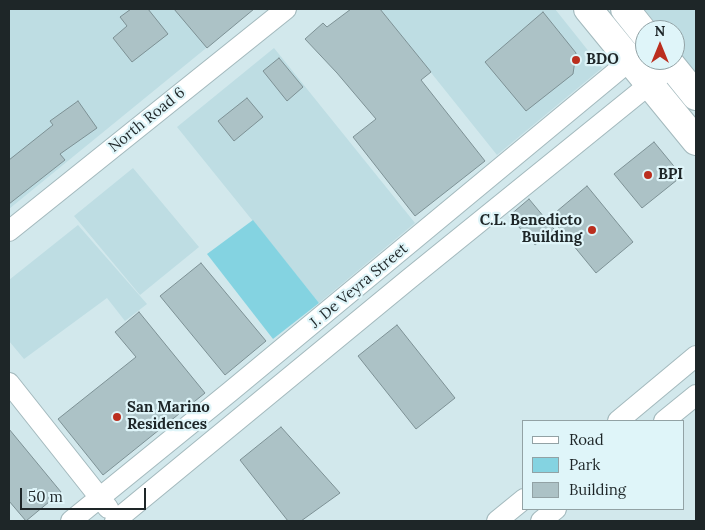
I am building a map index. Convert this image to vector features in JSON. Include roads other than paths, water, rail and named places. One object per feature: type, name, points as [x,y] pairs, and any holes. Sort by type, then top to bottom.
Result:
[{"type":"main road","points":[[588,9],[635,51]]},
{"type":"main road","points":[[625,9],[635,22]]},
{"type":"main road","points":[[644,70],[649,84],[696,141]]},
{"type":"main road","points":[[675,70],[696,96]]},
{"type":"street","name":"North Road 6","points":[[9,231],[286,9]]},
{"type":"street","name":"J. De Veyra Street","points":[[71,521],[635,56]]},
{"type":"street","name":"J. De Veyra Street","points":[[116,520],[649,84],[662,70]]},
{"type":"street","points":[[389,260],[409,279]]},
{"type":"street","points":[[619,420],[696,356]]},
{"type":"street","points":[[9,383],[116,520]]},
{"type":"street","points":[[665,420],[696,395]]},
{"type":"street","points":[[497,521],[522,501]]},
{"type":"street","points":[[541,521],[555,510]]},
{"type":"place","name":"BDO","points":[[576,60]]},
{"type":"place","name":"BPI","points":[[648,175]]},
{"type":"place","name":"C.L. Benedicto Building","points":[[592,230]]},
{"type":"place","name":"San Marino Residences","points":[[117,417]]}]
